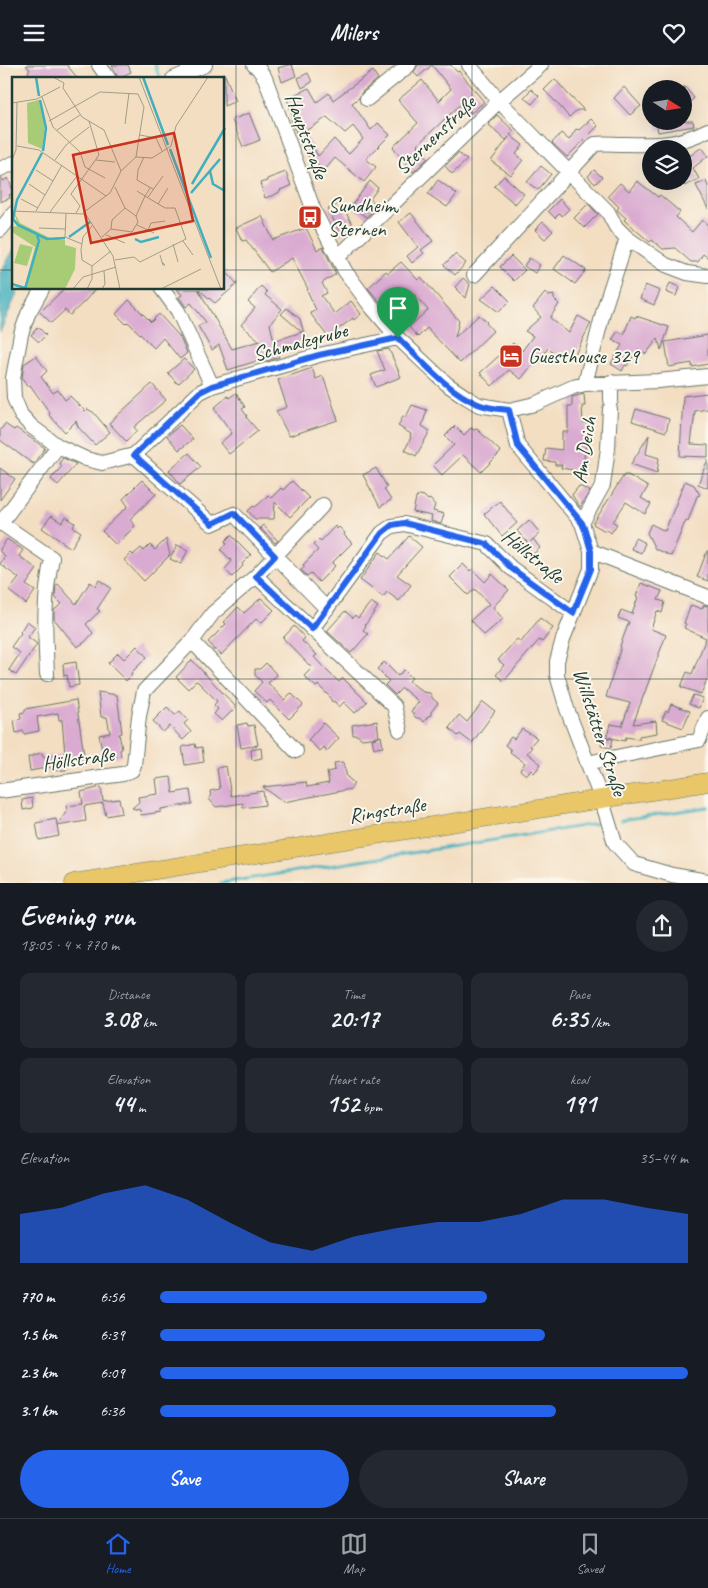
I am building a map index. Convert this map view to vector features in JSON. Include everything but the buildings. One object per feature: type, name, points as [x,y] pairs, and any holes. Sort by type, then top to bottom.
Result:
[{"type":"main road","name":"Ringstraße","points":[[74,883],[708,782]]},
{"type":"street","points":[[99,65],[108,77]]},
{"type":"street","points":[[178,77],[205,65]]},
{"type":"street","name":"Hauptstraße","points":[[254,65],[258,67],[265,78],[311,204],[356,288],[380,319],[398,338],[448,385],[479,405],[509,410],[535,404],[573,387],[585,384],[658,381],[708,376]]},
{"type":"street","points":[[367,99],[409,65]]},
{"type":"street","points":[[469,65],[500,101],[608,212],[616,227],[627,238],[666,265],[687,273],[708,276]]},
{"type":"street","name":"Sternenstraße","points":[[338,257],[540,65]]},
{"type":"street","points":[[474,275],[595,144],[647,145],[673,143],[691,138],[708,130]]},
{"type":"street","points":[[0,169],[12,164]]},
{"type":"street","points":[[0,230],[12,215]]},
{"type":"street","points":[[585,384],[604,309],[627,238]]},
{"type":"street","name":"Schmalzgrube","points":[[41,290],[28,314],[21,334],[13,378],[14,398],[21,415],[32,427],[58,446],[86,459],[102,463],[134,455],[200,392],[212,386],[319,355],[398,338]]},
{"type":"street","points":[[163,290],[178,311],[212,386]]},
{"type":"street","name":"Am Deich","points":[[582,523],[603,485],[608,448],[612,382]]},
{"type":"street","name":"Willstätter Straße","points":[[509,410],[518,446],[582,523],[591,551],[591,569],[563,639],[557,661],[557,675],[567,709],[616,843],[634,864],[672,875],[708,881]]},
{"type":"street","points":[[47,674],[45,613],[48,573],[52,557],[1,523],[58,446]]},
{"type":"street","points":[[134,455],[212,524],[234,513],[327,609]]},
{"type":"street","name":"Höllstraße","points":[[0,791],[123,774],[132,770],[144,691],[192,641],[213,613],[256,576],[323,505]]},
{"type":"street","name":"Höllstraße","points":[[312,629],[382,533],[392,525],[404,523],[487,544],[511,568],[573,613]]},
{"type":"street","points":[[591,551],[708,597]]},
{"type":"street","points":[[256,576],[394,706],[400,730]]},
{"type":"street","points":[[192,641],[296,751]]},
{"type":"street","points":[[587,763],[699,740],[708,718]]},
{"type":"water","points":[[12,252],[12,290],[19,290],[0,332],[0,273]]},
{"type":"waterway","points":[[155,65],[159,77]]},
{"type":"waterway","points":[[621,820],[708,807]]},
{"type":"waterway","points":[[221,883],[595,824]]},
{"type":"place","name":"Sundheim, Sternen","points":[[310,217]]},
{"type":"place","name":"Guesthouse 329","points":[[511,356]]},
{"type":"route","points":[[398,338],[448,385],[466,397],[479,405],[509,410],[518,446],[582,523],[591,551],[591,569],[573,613],[511,568],[487,544],[404,523],[392,525],[382,533],[312,629],[256,576],[275,556],[234,513],[212,524],[134,455],[200,392],[212,386],[319,355],[398,338]]}]
